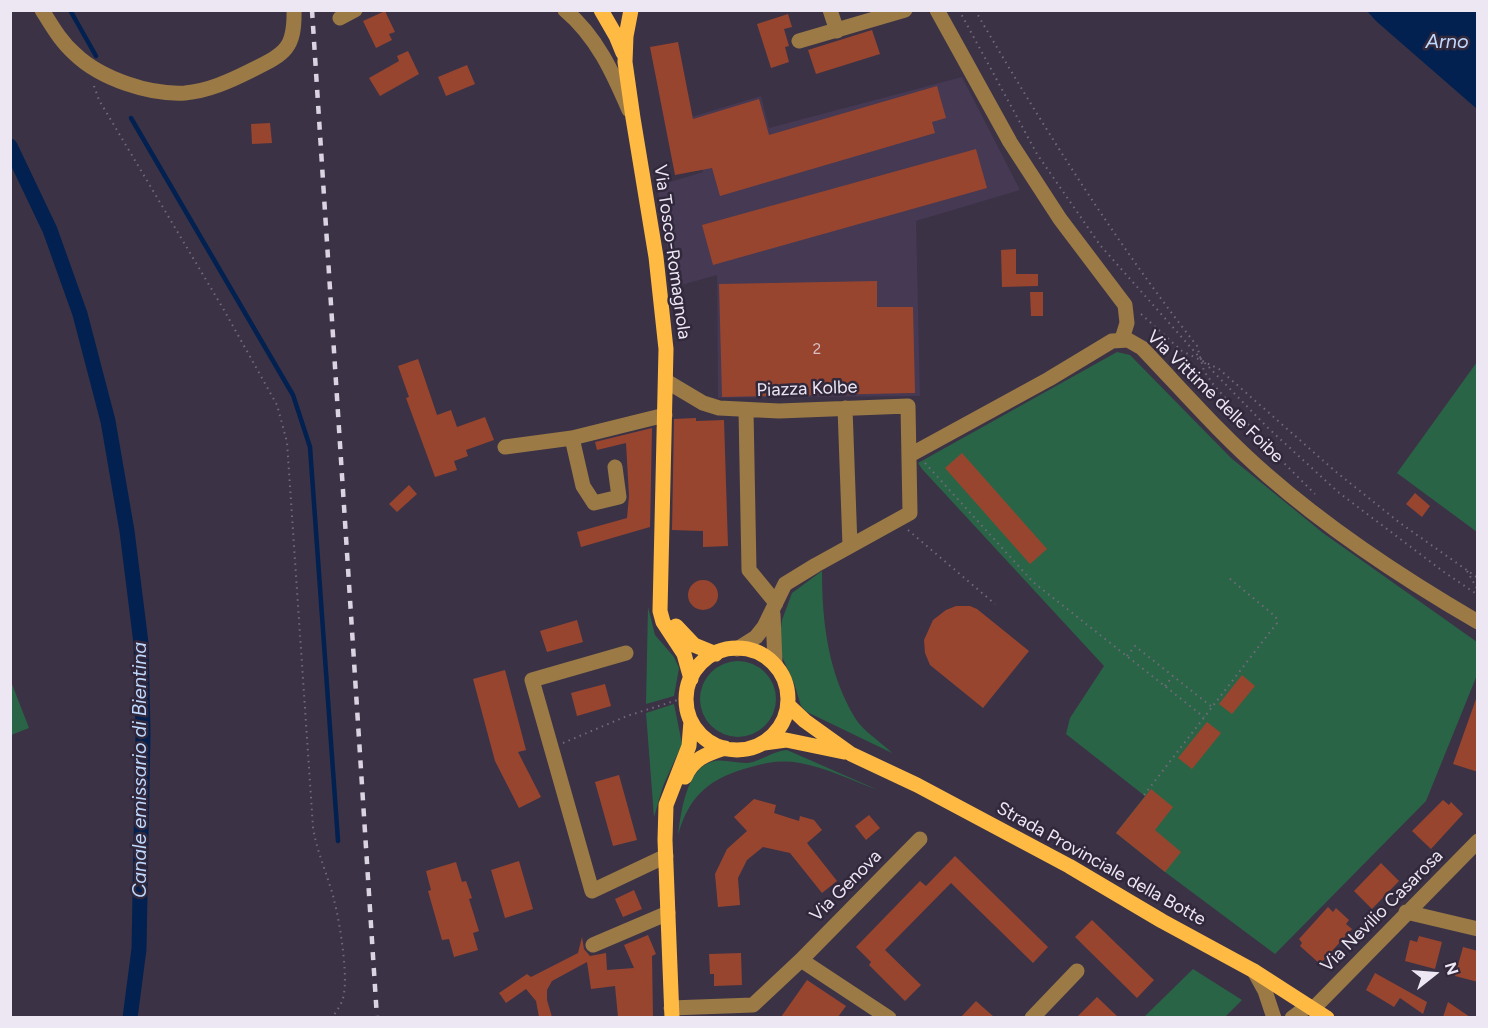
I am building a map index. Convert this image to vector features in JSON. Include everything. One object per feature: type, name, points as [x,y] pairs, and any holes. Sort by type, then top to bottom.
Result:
[{"type":"main road","points":[[601,10],[616,36],[625,62]]},
{"type":"main road","name":"Via Tosco-Romagnola","points":[[628,11],[625,62],[659,280],[666,349],[660,611],[663,622],[684,654],[691,679]]},
{"type":"main road","points":[[660,591],[671,618],[681,633],[694,645],[716,654]]},
{"type":"main road","points":[[762,744],[782,724],[788,705],[786,684],[775,663],[757,652],[737,649],[716,654],[698,668],[691,679],[687,697],[691,721],[703,737],[725,748],[745,749],[786,740],[851,754]]},
{"type":"main road","points":[[788,705],[805,721],[851,754]]},
{"type":"main road","points":[[671,1013],[666,805],[689,746],[691,721]]},
{"type":"main road","points":[[666,824],[674,800],[691,765],[707,754],[725,748]]},
{"type":"main road","name":"Strada Provinciale della Botte","points":[[851,754],[983,819],[1254,971],[1315,1012]]},
{"type":"street","points":[[42,10],[56,33],[76,56],[85,62],[135,87],[185,93],[227,82],[280,54],[288,47],[293,37],[294,10]]},
{"type":"street","points":[[340,18],[355,10]]},
{"type":"street","points":[[565,10],[584,28],[601,52],[633,118]]},
{"type":"street","points":[[830,10],[837,31]]},
{"type":"street","points":[[799,41],[905,10]]},
{"type":"street","points":[[937,10],[1010,142],[1060,219],[1125,305]]},
{"type":"street","name":"Via Vittime delle Foibe","points":[[1125,305],[1127,323],[1122,339],[1132,341],[1142,348],[1225,436],[1287,493],[1323,521],[1388,565],[1478,622]]},
{"type":"street","points":[[912,454],[1049,379],[1105,345],[1122,339]]},
{"type":"street","name":"Piazza Kolbe","points":[[666,381],[710,406],[751,411],[908,406],[912,454],[910,513],[897,520]]},
{"type":"street","points":[[845,408],[850,546]]},
{"type":"street","points":[[751,411],[749,570],[775,607],[773,638],[775,663]]},
{"type":"street","points":[[505,447],[572,438],[665,416]]},
{"type":"street","points":[[572,438],[583,486],[594,503],[619,497],[615,467]]},
{"type":"street","points":[[737,649],[756,637],[775,607],[785,584],[897,520]]},
{"type":"street","points":[[626,653],[532,680],[592,891],[666,856]]},
{"type":"street","name":"Via Genova","points":[[671,1013],[753,1005],[921,839]]},
{"type":"street","name":"Via Nevilio Casarosa","points":[[1292,1017],[1315,1012],[1406,912],[1478,841]]},
{"type":"street","points":[[1406,912],[1478,928]]},
{"type":"street","points":[[593,945],[668,913]]},
{"type":"street","points":[[801,960],[889,1017]]},
{"type":"street","points":[[1032,1017],[1077,971]]},
{"type":"street","points":[[1254,971],[1268,998],[1274,1017]]},
{"type":"path","points":[[959,10],[1037,154],[1068,199],[1100,245],[1201,359],[1267,426],[1338,492],[1478,595]]},
{"type":"path","points":[[975,10],[1033,109],[1090,197],[1170,312],[1197,346],[1204,372],[1233,409],[1318,498]]},
{"type":"path","points":[[85,62],[99,100],[224,309],[277,405],[287,442],[316,847],[331,888],[345,974],[344,994],[332,1017]]},
{"type":"path","points":[[1125,305],[1147,318],[1182,351],[1226,374],[1372,501],[1478,578]]},
{"type":"path","points":[[912,454],[1033,582],[1204,717]]},
{"type":"path","points":[[897,520],[995,604]]},
{"type":"path","points":[[1466,570],[1478,590]]},
{"type":"path","points":[[1144,795],[1277,623],[1276,617],[1230,578]]},
{"type":"path","points":[[1127,656],[1135,646],[1212,707]]},
{"type":"path","points":[[1165,686],[1173,676]]},
{"type":"path","points":[[551,748],[627,716],[687,697]]},
{"type":"shaded area","points":[[962,77],[1020,190],[916,221],[920,396],[718,398],[717,275],[674,287],[657,186],[703,172],[691,117],[761,96],[769,128]]},
{"type":"green space","points":[[1117,352],[1130,355],[1231,458],[1323,533],[1477,642],[1477,675],[1426,801],[1275,954],[1116,833],[1145,796],[1066,734],[1070,718],[1104,666],[918,463]]},
{"type":"green space","points":[[1477,362],[1477,532],[1397,473]]},
{"type":"green space","points":[[822,571],[825,628],[838,683],[858,723],[892,753],[807,712],[801,706],[794,683],[778,648],[782,620],[792,593]]},
{"type":"green space","points":[[648,607],[655,635],[674,657],[679,668],[674,696],[646,704]]},
{"type":"green space","points":[[731,661],[745,661],[759,667],[770,678],[776,692],[773,714],[765,726],[745,737],[731,737],[717,731],[706,720],[700,706],[700,692],[706,678],[717,667]]},
{"type":"green space","points":[[10,679],[29,728],[11,735],[10,735]]},
{"type":"green space","points":[[674,704],[682,744],[663,786],[654,817],[646,713]]},
{"type":"green space","points":[[787,750],[878,790],[810,765],[787,762],[763,764],[724,776],[704,789],[689,808],[678,835],[686,793],[690,783],[703,767],[715,761],[748,763]]},
{"type":"green space","points":[[1193,969],[1242,1000],[1225,1017],[1144,1017]]},
{"type":"water","name":"Arno","points":[[1367,11],[1477,11],[1477,109],[1376,21]]},
{"type":"building","points":[[385,11],[395,32],[389,34],[392,40],[376,48],[363,21]]},
{"type":"building","points":[[788,14],[792,27],[784,29],[789,46],[785,47],[789,62],[771,68],[757,24]]},
{"type":"building","points":[[872,30],[880,54],[816,74],[808,50]]},
{"type":"building","points":[[678,42],[693,119],[759,99],[769,135],[937,86],[946,118],[932,122],[935,133],[720,196],[712,168],[675,175],[650,47]]},
{"type":"building","points":[[408,51],[419,74],[380,96],[369,78],[399,61],[397,56]]},
{"type":"building","points":[[467,65],[475,84],[446,96],[438,77]]},
{"type":"building","points":[[270,123],[272,143],[252,144],[251,124]]},
{"type":"building","points":[[976,149],[987,188],[713,265],[702,225]]},
{"type":"building","points":[[1016,249],[1016,274],[1038,274],[1038,286],[1002,287],[1001,250]]},
{"type":"building","points":[[877,281],[877,307],[913,307],[915,393],[722,397],[719,284]]},
{"type":"building","points":[[1030,292],[1043,292],[1043,316],[1031,316]]},
{"type":"building","points":[[418,359],[437,415],[451,410],[457,427],[485,417],[494,440],[466,450],[468,456],[454,461],[457,470],[435,477],[406,398],[409,397],[398,366]]},
{"type":"building","points":[[696,418],[696,421],[724,420],[728,546],[703,547],[703,531],[672,530],[674,419]]},
{"type":"building","points":[[652,428],[650,527],[581,547],[577,532],[627,518],[629,496],[626,443],[597,450],[595,442]]},
{"type":"building","points":[[962,453],[1047,549],[1030,564],[945,468]]},
{"type":"building","points":[[409,485],[417,494],[397,512],[389,504]]},
{"type":"building","points":[[1415,493],[1430,506],[1422,517],[1406,504]]},
{"type":"building","points":[[703,580],[714,584],[718,595],[714,606],[703,610],[692,606],[688,595],[692,584]]},
{"type":"building","points":[[956,606],[970,606],[977,609],[1029,651],[983,708],[930,665],[925,653],[924,640],[933,620]]},
{"type":"building","points":[[577,620],[583,642],[547,652],[540,631]]},
{"type":"building","points":[[505,670],[526,750],[518,752],[541,797],[519,808],[495,761],[473,679]]},
{"type":"building","points":[[1242,675],[1255,686],[1232,714],[1219,704]]},
{"type":"building","points":[[605,684],[611,706],[577,716],[571,693]]},
{"type":"building","points":[[1476,699],[1478,699],[1478,772],[1453,764]]},
{"type":"building","points":[[1207,722],[1221,733],[1192,769],[1178,758]]},
{"type":"building","points":[[619,775],[637,840],[613,846],[595,782]]},
{"type":"building","points":[[1151,789],[1173,807],[1155,830],[1181,852],[1165,872],[1116,833]]},
{"type":"building","points":[[754,799],[776,805],[774,813],[799,821],[800,816],[814,820],[822,830],[807,843],[837,881],[822,893],[790,853],[763,847],[747,860],[738,878],[740,905],[718,907],[715,874],[727,849],[747,831],[734,817]]},
{"type":"building","points":[[1443,800],[1449,805],[1451,802],[1463,814],[1431,849],[1412,831]]},
{"type":"building","points":[[869,815],[880,828],[866,840],[855,826]]},
{"type":"building","points":[[955,856],[1048,947],[1033,963],[951,883],[885,950],[921,985],[905,1001],[869,965],[871,962],[856,947],[920,881],[926,886]]},
{"type":"building","points":[[519,861],[533,909],[505,918],[491,870]]},
{"type":"building","points":[[456,862],[462,882],[466,881],[472,898],[469,899],[479,931],[473,933],[478,950],[454,957],[449,939],[442,940],[428,891],[431,890],[426,871]]},
{"type":"building","points":[[1381,863],[1399,881],[1372,909],[1354,891]]},
{"type":"building","points":[[634,890],[642,909],[623,917],[615,899]]},
{"type":"building","points":[[1328,907],[1333,912],[1336,908],[1349,920],[1346,924],[1352,929],[1320,964],[1300,946],[1302,943],[1299,939]]},
{"type":"building","points":[[1092,920],[1154,980],[1137,998],[1075,937]]},
{"type":"building","points":[[648,935],[656,954],[652,956],[653,1017],[618,1017],[615,986],[591,989],[587,962],[552,981],[547,990],[547,1000],[552,1017],[539,1017],[536,1001],[526,989],[506,1003],[499,993],[527,974],[531,977],[578,953],[582,937],[584,949],[590,956],[606,953],[607,970],[634,968],[624,945]]},
{"type":"building","points":[[1419,936],[1442,942],[1435,969],[1405,961],[1410,940],[1417,942]]},
{"type":"building","points":[[1463,947],[1478,951],[1478,982],[1455,976]]},
{"type":"building","points":[[741,953],[742,985],[714,986],[714,974],[710,974],[709,954]]},
{"type":"building","points":[[1375,973],[1427,1002],[1423,1014],[1400,998],[1394,1007],[1366,990]]},
{"type":"building","points":[[807,980],[846,1006],[838,1017],[781,1017]]},
{"type":"building","points":[[1097,997],[1118,1017],[1077,1017]]},
{"type":"building","points":[[976,1001],[994,1017],[961,1017]]},
{"type":"building","points":[[1448,1002],[1470,1017],[1443,1017]]},
{"type":"waterway","points":[[70,10],[96,56]]},
{"type":"waterway","points":[[131,118],[293,395],[310,447],[338,841]]},
{"type":"waterway","name":"Canale emissario di Bientina","points":[[10,146],[50,230],[80,314],[108,421],[127,531],[141,643],[143,733],[139,949],[130,1018]]},
{"type":"railway","points":[[312,10],[377,1018]]}]
